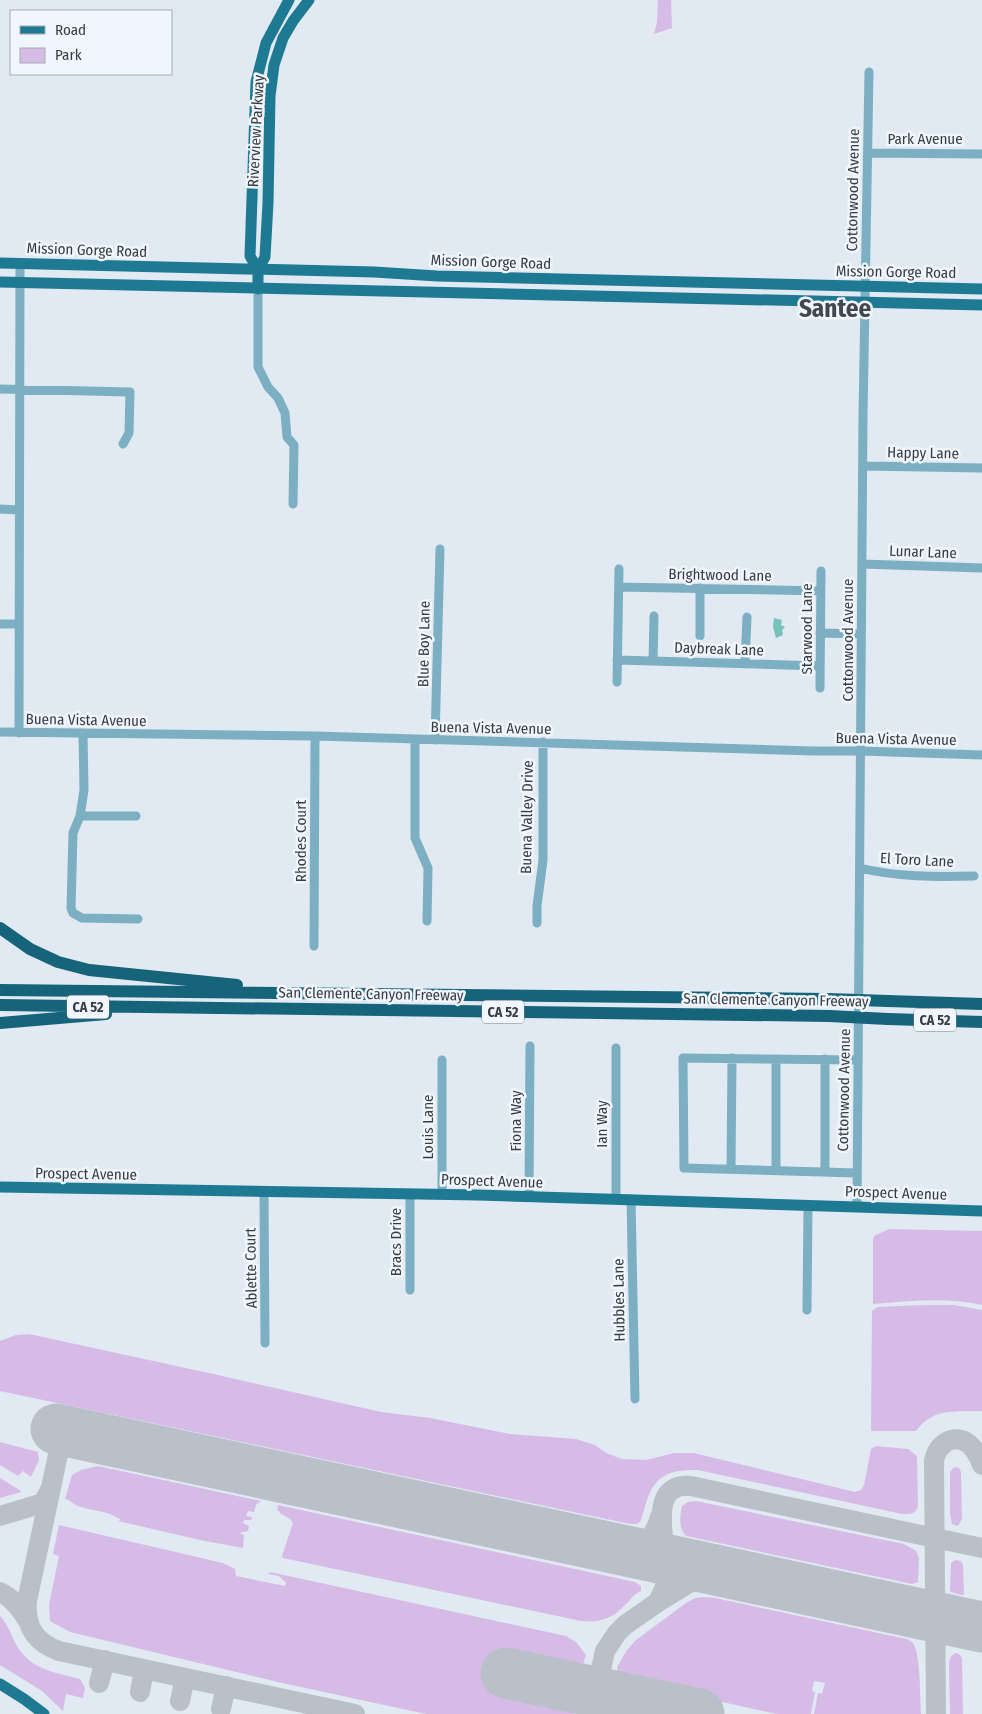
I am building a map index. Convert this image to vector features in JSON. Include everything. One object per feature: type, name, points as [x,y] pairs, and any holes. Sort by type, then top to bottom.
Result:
[{"type":"highway","points":[[0,928],[30,949],[58,962],[89,970],[262,988],[359,994]]},
{"type":"highway","name":"San Clemente Canyon Freeway","points":[[0,990],[828,999],[982,1004]]},
{"type":"highway","name":"San Clemente Canyon Freeway","points":[[0,1005],[829,1016],[982,1022]]},
{"type":"highway","points":[[0,1023],[176,1008]]},
{"type":"main road","name":"Riverview Parkway","points":[[258,289],[258,270],[250,256],[256,82],[266,43],[289,0]]},
{"type":"main road","name":"Riverview Parkway","points":[[258,270],[266,257],[270,96],[274,65],[283,38],[309,0]]},
{"type":"main road","name":"Mission Gorge Road","points":[[0,263],[982,289]]},
{"type":"main road","name":"Mission Gorge Road","points":[[0,282],[982,305]]},
{"type":"main road","name":"Prospect Avenue","points":[[0,1187],[442,1194],[982,1211]]},
{"type":"main road","points":[[0,1684],[44,1714]]},
{"type":"street","name":"Cottonwood Avenue","points":[[857,1207],[861,634],[869,72]]},
{"type":"street","name":"Park Avenue","points":[[868,153],[982,154]]},
{"type":"street","points":[[18,733],[20,263]]},
{"type":"street","points":[[258,289],[258,367],[286,413],[287,437],[294,444],[293,504]]},
{"type":"street","points":[[0,390],[130,392],[130,433],[123,444]]},
{"type":"street","name":"Happy Lane","points":[[863,466],[982,468]]},
{"type":"street","points":[[0,509],[19,510]]},
{"type":"street","name":"Blue Boy Lane","points":[[435,740],[440,549]]},
{"type":"street","name":"Lunar Lane","points":[[862,564],[982,568]]},
{"type":"street","points":[[617,682],[620,568]]},
{"type":"street","name":"Starwood Lane","points":[[820,688],[821,571]]},
{"type":"street","name":"Brightwood Lane","points":[[619,587],[821,591]]},
{"type":"street","points":[[700,588],[700,636]]},
{"type":"street","points":[[653,661],[654,616]]},
{"type":"street","points":[[745,664],[747,617]]},
{"type":"street","points":[[0,624],[19,624]]},
{"type":"street","points":[[820,633],[861,634]]},
{"type":"street","name":"Daybreak Lane","points":[[617,660],[820,666]]},
{"type":"street","name":"Buena Vista Avenue","points":[[0,732],[315,736],[814,751],[860,750],[982,755]]},
{"type":"street","points":[[83,733],[84,790],[80,816],[73,833],[71,908],[73,913],[82,918],[138,919]]},
{"type":"street","name":"Rhodes Court","points":[[314,946],[315,736]]},
{"type":"street","points":[[415,739],[415,838],[428,868],[427,921]]},
{"type":"street","name":"Buena Valley Drive","points":[[537,923],[537,906],[543,860],[543,742]]},
{"type":"street","points":[[80,816],[136,816]]},
{"type":"street","name":"El Toro Lane","points":[[860,868],[876,872],[935,877],[974,876]]},
{"type":"street","name":"Fiona Way","points":[[530,1046],[530,1197]]},
{"type":"street","name":"Ian Way","points":[[616,1048],[616,1200]]},
{"type":"street","points":[[857,1172],[684,1168],[683,1058],[858,1060]]},
{"type":"street","points":[[731,1170],[732,1058]]},
{"type":"street","points":[[776,1059],[776,1170]]},
{"type":"street","points":[[824,1171],[825,1059]]},
{"type":"street","name":"Louis Lane","points":[[442,1060],[442,1194]]},
{"type":"street","name":"Ablette Court","points":[[264,1192],[265,1343]]},
{"type":"street","name":"Bracs Drive","points":[[410,1194],[410,1290]]},
{"type":"street","name":"Hubbles Lane","points":[[632,1199],[635,1399]]},
{"type":"street","points":[[807,1310],[808,1205]]},
{"type":"green space","points":[[658,0],[671,0],[672,28],[654,34],[657,22]]},
{"type":"green space","points":[[889,1229],[982,1231],[982,1305],[942,1300],[873,1304],[873,1240],[874,1236]]},
{"type":"green space","points":[[954,1305],[982,1310],[982,1411],[954,1411],[937,1414],[923,1423],[916,1431],[871,1431],[872,1311],[878,1307]]},
{"type":"green space","points":[[29,1334],[381,1412],[430,1418],[510,1434],[576,1439],[595,1445],[606,1453],[622,1459],[646,1460],[674,1453],[694,1453],[855,1492],[861,1490],[864,1485],[871,1449],[876,1446],[908,1449],[917,1456],[918,1507],[912,1513],[902,1514],[698,1470],[688,1470],[672,1473],[659,1480],[650,1493],[640,1522],[630,1524],[0,1391],[0,1341],[16,1335]]},
{"type":"green space","points":[[0,1442],[38,1452],[39,1460],[31,1477],[23,1471],[18,1476],[0,1465]]},
{"type":"green space","points":[[98,1466],[261,1501],[256,1505],[254,1512],[248,1511],[246,1516],[252,1517],[251,1520],[244,1520],[243,1523],[249,1526],[248,1531],[239,1533],[244,1535],[243,1548],[200,1540],[118,1521],[121,1520],[115,1516],[78,1506],[65,1499],[72,1475],[81,1470]]},
{"type":"green space","points":[[954,1467],[959,1468],[961,1472],[962,1519],[958,1526],[952,1524],[950,1514],[950,1472]]},
{"type":"green space","points":[[0,1478],[21,1491],[21,1492],[0,1498]]},
{"type":"green space","points":[[696,1501],[904,1544],[916,1551],[919,1558],[918,1582],[912,1584],[686,1536],[681,1526],[682,1506],[688,1502]]},
{"type":"green space","points":[[278,1505],[635,1582],[641,1586],[641,1591],[634,1595],[618,1612],[607,1618],[596,1621],[581,1621],[283,1558],[282,1556],[293,1523],[278,1511]]},
{"type":"green space","points":[[59,1525],[223,1563],[235,1569],[236,1576],[285,1586],[286,1583],[279,1576],[268,1574],[270,1572],[566,1636],[576,1642],[586,1655],[581,1671],[572,1671],[507,1656],[503,1658],[498,1683],[504,1688],[569,1703],[573,1707],[574,1714],[426,1714],[282,1683],[70,1632],[50,1621],[49,1605],[59,1556],[53,1554]]},
{"type":"green space","points":[[955,1560],[961,1561],[963,1565],[964,1595],[951,1592],[950,1590],[951,1563]]},
{"type":"green space","points":[[704,1597],[909,1640],[915,1647],[917,1655],[920,1676],[921,1714],[814,1714],[818,1693],[822,1694],[825,1683],[814,1681],[812,1691],[815,1692],[811,1714],[777,1714],[627,1681],[621,1677],[617,1667],[627,1650],[636,1640],[686,1603],[695,1598]]},
{"type":"green space","points":[[0,1616],[22,1654],[44,1669],[80,1679],[85,1688],[83,1698],[66,1694],[63,1711],[42,1691],[0,1665]]},
{"type":"green space","points":[[955,1653],[959,1654],[962,1658],[963,1714],[950,1714],[949,1664],[951,1657]]},
{"type":"shaded area","points":[[774,618],[782,620],[781,625],[785,627],[782,630],[783,635],[776,638],[773,627]]},
{"type":"taxiway","points":[[63,1431],[27,1601],[28,1618],[37,1638],[59,1651],[355,1714]]},
{"type":"taxiway","points":[[936,1714],[934,1461],[942,1445],[958,1439],[971,1446],[982,1465]]},
{"type":"taxiway","points":[[591,1714],[605,1651],[625,1625],[658,1602],[665,1587],[662,1511],[667,1495],[680,1486],[691,1486],[982,1548]]},
{"type":"taxiway","points":[[0,1516],[43,1503],[50,1490]]},
{"type":"taxiway","points":[[556,1535],[629,1550],[641,1545],[653,1534],[660,1517]]},
{"type":"taxiway","points":[[663,1538],[672,1553],[686,1562],[721,1570]]},
{"type":"taxiway","points":[[619,1551],[654,1563],[663,1574],[666,1582]]},
{"type":"taxiway","points":[[658,1602],[691,1582],[714,1574],[726,1574],[798,1590]]},
{"type":"taxiway","points":[[0,1592],[16,1604],[28,1621]]},
{"type":"taxiway","points":[[99,1683],[105,1660]]},
{"type":"taxiway","points":[[140,1692],[144,1669]]},
{"type":"taxiway","points":[[180,1701],[185,1678]]},
{"type":"taxiway","points":[[221,1709],[226,1686]]},
{"type":"runway","points":[[56,1429],[982,1627]]},
{"type":"runway","points":[[506,1673],[699,1714]]},
{"type":"district","name":"Santee","points":[[835,308]]}]
